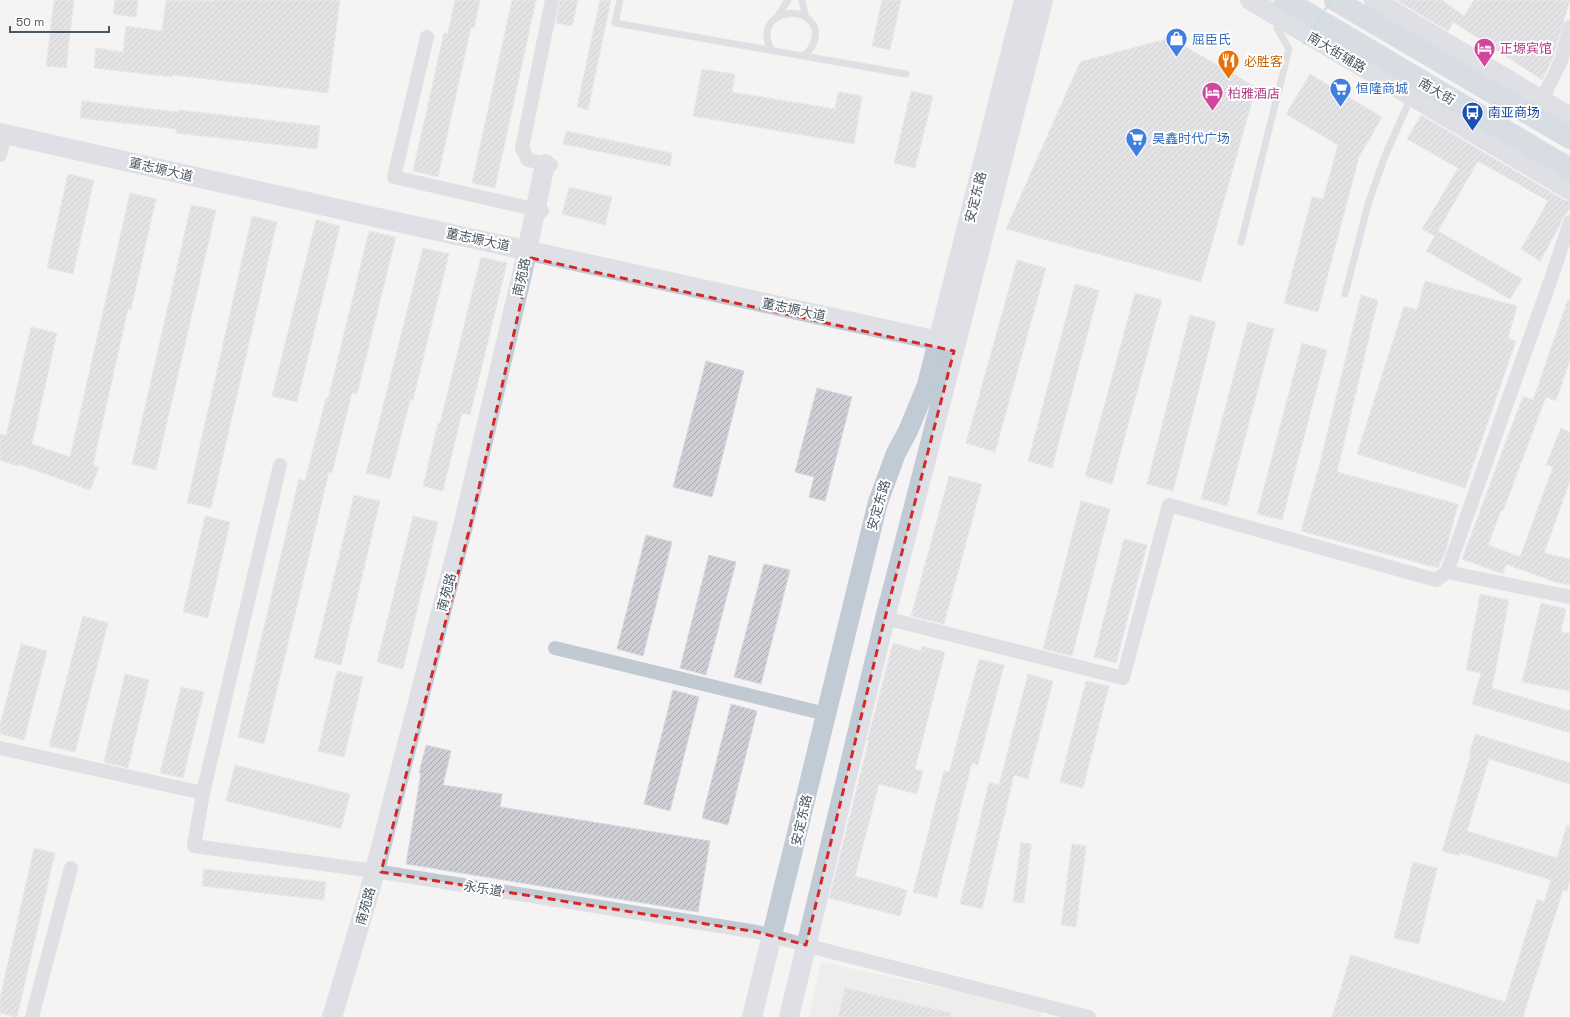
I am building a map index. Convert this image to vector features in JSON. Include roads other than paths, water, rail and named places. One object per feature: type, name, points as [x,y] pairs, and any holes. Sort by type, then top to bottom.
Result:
[{"type":"main road","name":"南大街","points":[[1347,3],[1537,108],[1570,138]]},
{"type":"main road","name":"南大街","points":[[1285,11],[1339,33],[1416,89],[1570,169]]},
{"type":"street","points":[[548,164],[528,160],[522,148],[552,0]]},
{"type":"street","name":"安定东路","points":[[789,1017],[815,948],[885,618],[1024,0]]},
{"type":"street","name":"安定东路","points":[[752,1017],[878,502],[896,453],[908,431],[927,385],[947,346],[1043,0]]},
{"type":"street","name":"南大街辅路","points":[[1250,0],[1285,11],[1416,89],[1570,190]]},
{"type":"street","points":[[1374,0],[1537,108],[1570,117]]},
{"type":"street","points":[[1339,33],[1347,3]]},
{"type":"street","points":[[1537,108],[1561,61],[1570,27]]},
{"type":"street","points":[[427,37],[394,177],[539,210]]},
{"type":"street","name":"董志塬大道","points":[[2,141],[529,254],[947,346]]},
{"type":"street","name":"南苑路","points":[[338,1017],[378,872],[464,526],[529,254],[548,164]]},
{"type":"street","points":[[885,618],[1123,678],[1168,504],[1436,580],[1447,572],[1570,222]]},
{"type":"street","points":[[0,748],[203,793],[280,465]]},
{"type":"street","points":[[1447,572],[1570,597]]},
{"type":"street","points":[[555,648],[826,714]]},
{"type":"street","name":"永乐道","points":[[203,793],[194,846],[378,872],[757,932],[1089,1017]]},
{"type":"street","points":[[32,1017],[71,868]]},
{"type":"street","name":"南苑路","points":[[332,1017],[378,872]]},
{"type":"lane","points":[[620,0],[615,23],[906,74]]},
{"type":"lane","points":[[779,14],[788,0]]},
{"type":"lane","points":[[802,0],[805,15],[814,26],[815,40],[809,52],[804,56]]},
{"type":"lane","points":[[772,51],[767,38],[767,31],[773,18],[779,14],[792,11],[805,15]]},
{"type":"lane","points":[[1242,242],[1289,49],[1277,28],[1285,11]]},
{"type":"lane","points":[[1345,294],[1369,201],[1385,156],[1416,89]]},
{"type":"place","name":"屈臣氏","points":[[1176,58]]},
{"type":"place","name":"正塬宾馆","points":[[1485,68]]},
{"type":"place","name":"必胜客","points":[[1228,80]]},
{"type":"place","name":"恒隆商城","points":[[1340,108]]},
{"type":"place","name":"柏雅酒店","points":[[1213,112]]},
{"type":"place","name":"南亚商场","points":[[1472,132]]},
{"type":"place","name":"昊鑫时代广场","points":[[1137,158]]}]
